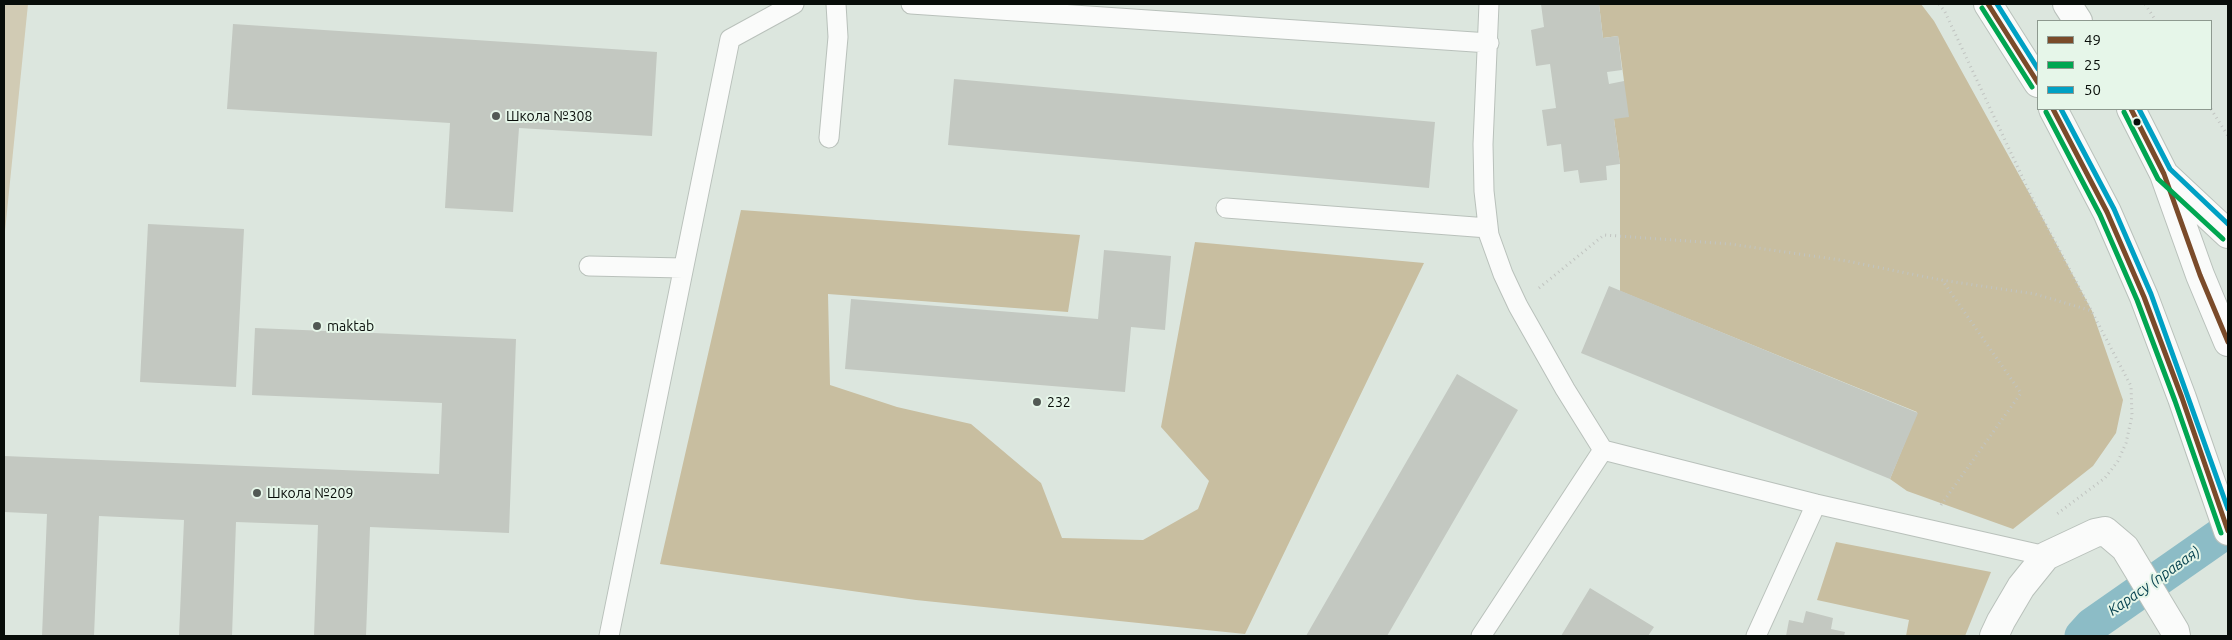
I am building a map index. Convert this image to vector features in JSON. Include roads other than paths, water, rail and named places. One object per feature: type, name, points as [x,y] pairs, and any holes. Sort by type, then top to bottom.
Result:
[{"type":"main road","points":[[1988,4],[2037,81]]},
{"type":"main road","points":[[2068,4],[2077,20]]},
{"type":"main road","points":[[2054,110],[2107,212],[2144,296],[2228,531]]},
{"type":"main road","points":[[2132,110],[2164,174],[2200,275],[2228,342]]},
{"type":"main road","points":[[2164,174],[2228,234]]},
{"type":"main road","points":[[1994,636],[2021,587],[2046,556],[2094,533],[2105,531],[2124,548],[2176,633]]},
{"type":"lane","points":[[609,636],[730,39],[794,4]]},
{"type":"lane","points":[[829,138],[838,37],[836,4]]},
{"type":"lane","points":[[912,4],[1489,43]]},
{"type":"lane","points":[[1489,4],[1489,43],[1483,144],[1484,191],[1488,228],[1503,274],[1518,306],[1565,389],[1603,450],[1816,504],[2046,556]]},
{"type":"lane","points":[[1226,208],[1488,228]]},
{"type":"lane","points":[[589,266],[683,268]]},
{"type":"lane","points":[[1481,636],[1603,450]]},
{"type":"lane","points":[[1756,636],[1816,504]]},
{"type":"waterway","name":"Карасу (правая)","points":[[2082,636],[2092,625],[2228,530]]},
{"type":"place","name":"Школа №308","points":[[496,116]]},
{"type":"place","name":"maktab","points":[[317,326]]},
{"type":"place","name":"232","points":[[1037,402]]},
{"type":"place","name":"Школа №209","points":[[257,493]]}]
